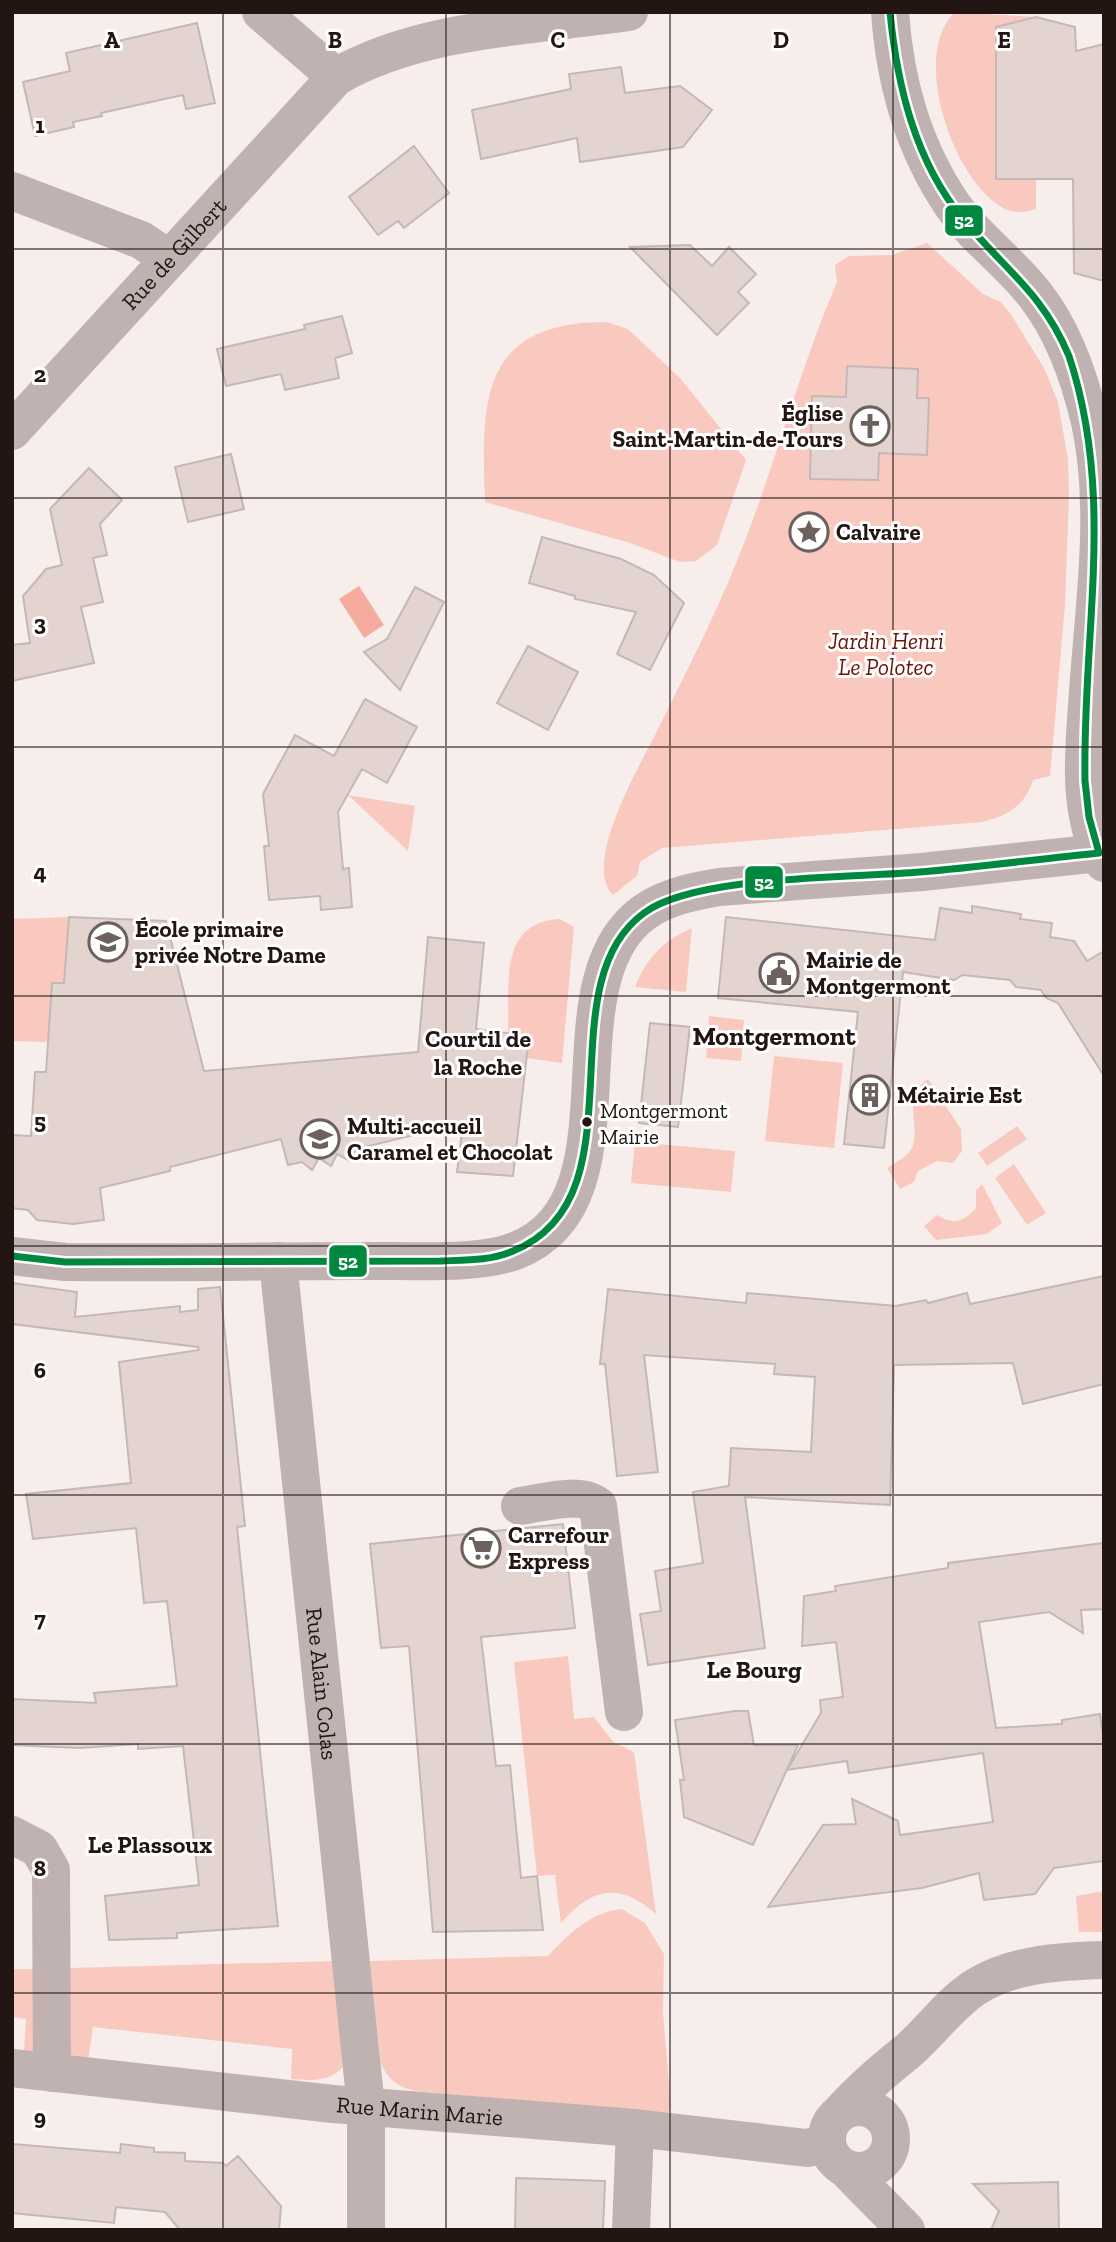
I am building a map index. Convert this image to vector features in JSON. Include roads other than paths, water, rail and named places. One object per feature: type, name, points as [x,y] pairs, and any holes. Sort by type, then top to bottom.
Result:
[{"type":"street","points":[[261,12],[336,77]]},
{"type":"street","name":"Rue de Gilbert","points":[[12,431],[336,77],[367,59],[416,42],[629,12]]},
{"type":"street","points":[[12,1256],[65,1262],[437,1260],[494,1256],[515,1251],[534,1240],[554,1223],[566,1206],[584,1154],[596,1021],[610,957],[620,937],[655,905],[686,893],[719,887],[1101,858],[1090,830],[1083,780],[1099,530],[1097,457],[1089,419],[1069,356],[1036,296],[955,208],[929,166],[899,88],[890,12]]},
{"type":"street","points":[[12,191],[141,240],[168,258]]},
{"type":"street","name":"Rue Alain Colas","points":[[278,1261],[366,2107],[366,2230]]},
{"type":"street","points":[[520,1506],[589,1499],[598,1506],[624,1712]]},
{"type":"street","points":[[12,1835],[39,1849],[51,1870],[52,2073]]},
{"type":"street","points":[[838,2141],[866,2085],[910,2049],[975,1987],[1018,1969],[1071,1961],[1104,1960]]},
{"type":"street","points":[[838,2141],[866,2171],[883,2161],[889,2141],[892,2109],[910,2049]]},
{"type":"street","name":"Rue Marin Marie","points":[[12,2068],[366,2107],[635,2128],[807,2148],[838,2141]]},
{"type":"street","points":[[838,2141],[850,2108],[870,2109],[879,2114],[915,2230]]},
{"type":"street","points":[[631,2230],[635,2128]]},
{"type":"street","points":[[838,2141],[906,2230]]},
{"type":"place","name":"Église Saint-Martin-de-Tours","points":[[870,426]]},
{"type":"place","name":"Calvaire","points":[[809,532]]},
{"type":"place","name":"École primaire privée Notre Dame","points":[[108,942]]},
{"type":"place","name":"Mairie de Montgermont","points":[[779,973]]},
{"type":"place","name":"Métairie Est","points":[[870,1095]]},
{"type":"place","name":"Montgermont Mairie","points":[[587,1122]]},
{"type":"place","name":"Multi-accueil Caramel et Chocolat","points":[[320,1139]]},
{"type":"place","name":"Carrefour Express","points":[[481,1548]]},
{"type":"district","name":"Montgermont","points":[[774,1036]]},
{"type":"district","name":"Courtil de la Roche","points":[[478,1052]]},
{"type":"district","name":"Le Bourg","points":[[754,1669]]},
{"type":"district","name":"Le Plassoux","points":[[150,1844]]},
{"type":"park label","name":"Jardin Henri Le Polotec","points":[[886,654]]}]
